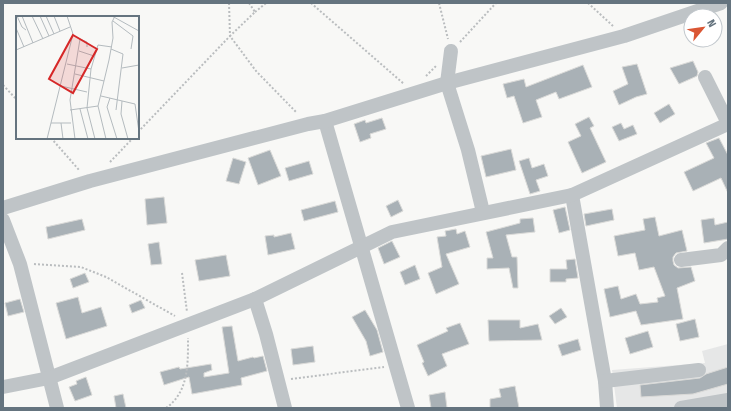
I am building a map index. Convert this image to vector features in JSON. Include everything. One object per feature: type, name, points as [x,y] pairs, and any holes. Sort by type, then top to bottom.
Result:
[{"type":"street","points":[[3,208],[90,181],[308,124],[325,121],[447,83],[624,36],[721,3]]},
{"type":"street","points":[[451,51],[447,83],[468,150],[483,212]]},
{"type":"street","points":[[3,387],[49,378],[255,299],[392,232],[483,212],[572,195],[728,124],[705,77]]},
{"type":"street","points":[[325,121],[408,408]]},
{"type":"street","points":[[572,195],[605,381],[607,408]]},
{"type":"street","points":[[3,220],[20,264],[57,408]]},
{"type":"street","points":[[681,260],[720,255],[728,248]]},
{"type":"street","points":[[255,299],[266,334],[285,408]]},
{"type":"street","points":[[605,381],[699,370]]},
{"type":"street","points":[[681,408],[728,400]]},
{"type":"path","points":[[230,3],[230,36],[256,71],[308,124]]},
{"type":"path","points":[[249,3],[255,12]]},
{"type":"path","points":[[139,131],[230,36],[266,3]]},
{"type":"path","points":[[311,3],[407,86]]},
{"type":"path","points":[[439,3],[451,51]]},
{"type":"path","points":[[588,3],[624,36]]},
{"type":"path","points":[[3,85],[16,99]]},
{"type":"path","points":[[52,139],[90,181]]},
{"type":"path","points":[[106,166],[132,139]]},
{"type":"path","points":[[20,264],[81,267],[106,277],[188,324]]},
{"type":"path","points":[[166,408],[179,395],[184,385],[187,367],[188,324],[182,273]]},
{"type":"path","points":[[278,381],[396,365]]},
{"type":"shaded area","points":[[728,344],[728,408],[617,408],[612,370],[705,363],[702,351]]},
{"type":"building","points":[[693,61],[698,72],[697,76],[679,84],[670,68]]},
{"type":"building","points":[[637,64],[647,94],[636,97],[619,105],[613,91],[628,84],[622,67]]},
{"type":"building","points":[[583,65],[592,87],[559,99],[556,92],[536,100],[542,117],[523,123],[514,96],[507,98],[503,84],[524,79],[526,87]]},
{"type":"building","points":[[669,104],[675,114],[660,123],[654,113]]},
{"type":"building","points":[[589,117],[594,126],[590,128],[606,162],[582,173],[568,142],[581,136],[575,124]]},
{"type":"building","points":[[382,118],[386,129],[370,134],[371,138],[360,142],[354,124],[365,120],[366,123]]},
{"type":"building","points":[[621,123],[624,129],[633,125],[637,134],[619,141],[612,127]]},
{"type":"building","points":[[719,138],[728,155],[728,193],[721,178],[693,191],[684,172],[714,158],[706,143]]},
{"type":"building","points":[[511,149],[516,170],[486,177],[481,156]]},
{"type":"building","points":[[270,150],[281,176],[258,185],[248,158]]},
{"type":"building","points":[[233,158],[246,162],[239,184],[226,181]]},
{"type":"building","points":[[529,158],[532,168],[544,164],[548,176],[536,180],[540,191],[530,194],[519,161]]},
{"type":"building","points":[[309,161],[313,174],[289,181],[285,168]]},
{"type":"building","points":[[164,197],[167,223],[147,225],[145,199]]},
{"type":"building","points":[[398,200],[403,211],[391,217],[386,206]]},
{"type":"building","points":[[335,201],[338,212],[304,221],[301,210]]},
{"type":"building","points":[[565,207],[570,230],[559,233],[553,210]]},
{"type":"building","points":[[612,209],[614,220],[586,226],[584,214]]},
{"type":"building","points":[[655,217],[659,236],[682,230],[687,251],[676,253],[673,257],[674,265],[678,268],[691,267],[695,281],[677,288],[683,319],[641,325],[636,311],[610,317],[604,289],[618,286],[621,299],[636,294],[640,304],[658,302],[657,298],[665,296],[654,267],[639,270],[635,253],[618,256],[614,236],[645,230],[643,219]]},
{"type":"building","points":[[533,218],[535,232],[506,235],[512,257],[517,257],[518,288],[513,288],[509,268],[487,269],[487,258],[493,258],[486,232],[520,223],[520,219]]},
{"type":"building","points":[[714,218],[715,225],[728,222],[728,239],[704,243],[701,220]]},
{"type":"building","points":[[82,219],[85,230],[48,239],[46,227]]},
{"type":"building","points":[[456,229],[457,234],[465,231],[470,247],[446,254],[459,284],[436,294],[428,273],[442,267],[437,237],[446,236],[445,231]]},
{"type":"building","points":[[291,233],[295,249],[268,255],[265,236],[274,235],[274,237]]},
{"type":"building","points":[[392,241],[400,257],[384,264],[378,248]]},
{"type":"building","points":[[159,242],[162,264],[151,265],[148,244]]},
{"type":"building","points":[[226,255],[230,276],[199,281],[195,260]]},
{"type":"building","points":[[575,259],[578,278],[566,279],[566,282],[550,282],[550,269],[567,269],[566,260]]},
{"type":"building","points":[[415,265],[420,279],[405,285],[400,272]]},
{"type":"building","points":[[85,273],[89,282],[73,288],[70,279]]},
{"type":"building","points":[[78,297],[82,313],[101,307],[107,326],[66,339],[56,303]]},
{"type":"building","points":[[20,299],[24,312],[8,316],[5,303]]},
{"type":"building","points":[[141,300],[145,308],[132,313],[129,305]]},
{"type":"building","points":[[561,308],[567,317],[555,324],[549,316]]},
{"type":"building","points":[[365,310],[377,330],[383,352],[370,356],[366,341],[352,317]]},
{"type":"building","points":[[695,319],[699,337],[680,341],[676,324]]},
{"type":"building","points":[[488,320],[520,320],[520,328],[538,324],[542,340],[489,341]]},
{"type":"building","points":[[460,323],[469,344],[442,354],[447,366],[428,376],[422,363],[424,362],[417,345],[448,331],[446,328]]},
{"type":"building","points":[[232,326],[238,361],[263,356],[267,371],[241,378],[242,385],[192,394],[189,377],[164,385],[160,372],[179,367],[180,369],[211,364],[212,370],[204,373],[204,377],[229,373],[222,327]]},
{"type":"building","points":[[648,331],[653,347],[630,354],[625,338]]},
{"type":"building","points":[[578,339],[581,350],[562,356],[558,345]]},
{"type":"building","points":[[313,346],[315,362],[293,365],[291,349]]},
{"type":"building","points":[[728,367],[728,384],[693,394],[641,397],[640,385],[700,378],[706,374]]},
{"type":"building","points":[[86,377],[92,395],[75,401],[69,387],[77,384],[76,381]]},
{"type":"building","points":[[515,386],[519,408],[490,408],[490,399],[501,397],[499,389]]},
{"type":"building","points":[[445,392],[447,408],[431,408],[429,395]]},
{"type":"building","points":[[123,394],[126,408],[116,408],[114,396]]}]
